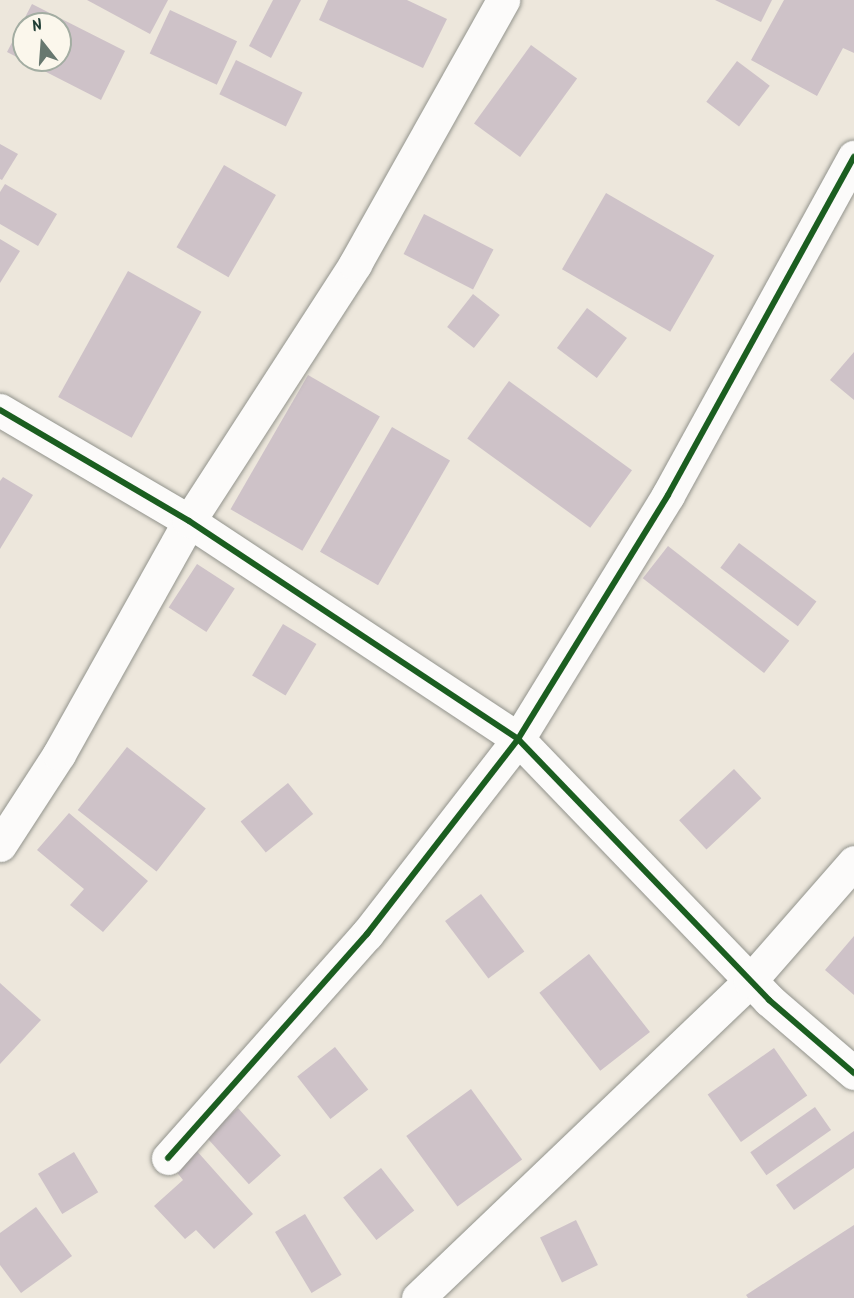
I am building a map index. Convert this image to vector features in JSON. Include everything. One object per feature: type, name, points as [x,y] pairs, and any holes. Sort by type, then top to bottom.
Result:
[{"type":"street","points":[[0,845],[59,754],[189,521],[355,264],[503,0]]},
{"type":"street","points":[[168,1158],[367,934],[518,739],[668,495],[854,157]]},
{"type":"street","points":[[0,410],[189,521],[518,739],[750,981],[854,1073]]},
{"type":"street","points":[[418,1298],[750,981],[854,862]]},
{"type":"building","points":[[87,0],[168,0],[150,34]]},
{"type":"building","points":[[273,0],[301,0],[271,58],[249,46]]},
{"type":"building","points":[[328,0],[407,0],[447,19],[423,68],[319,20]]},
{"type":"building","points":[[715,0],[772,0],[761,22]]},
{"type":"building","points":[[784,0],[854,0],[854,53],[843,48],[817,96],[751,60]]},
{"type":"building","points":[[32,4],[48,12],[28,12]]},
{"type":"building","points":[[170,10],[237,41],[217,85],[150,54]]},
{"type":"building","points":[[72,24],[125,51],[101,100],[46,72],[72,72]]},
{"type":"building","points":[[12,42],[12,55],[7,52]]},
{"type":"building","points":[[531,45],[577,79],[520,157],[474,123]]},
{"type":"building","points":[[236,60],[303,92],[286,127],[219,94]]},
{"type":"building","points":[[737,61],[770,86],[739,126],[706,102]]},
{"type":"building","points":[[0,144],[18,154],[2,180],[0,179]]},
{"type":"building","points":[[224,165],[276,195],[228,277],[176,247]]},
{"type":"building","points":[[5,184],[57,214],[38,246],[0,224],[0,192]]},
{"type":"building","points":[[606,193],[714,256],[670,332],[562,269]]},
{"type":"building","points":[[424,214],[493,249],[473,290],[404,254]]},
{"type":"building","points":[[0,239],[20,251],[0,283]]},
{"type":"building","points":[[128,271],[201,312],[132,438],[58,397]]},
{"type":"building","points":[[473,294],[500,315],[474,348],[447,327]]},
{"type":"building","points":[[587,308],[627,338],[597,378],[557,348]]},
{"type":"building","points":[[854,352],[854,400],[830,380]]},
{"type":"building","points":[[308,375],[380,416],[302,551],[231,509]]},
{"type":"building","points":[[509,381],[632,470],[590,528],[467,438]]},
{"type":"building","points":[[392,427],[450,460],[378,585],[320,552]]},
{"type":"building","points":[[3,477],[33,495],[0,549],[0,481]]},
{"type":"building","points":[[739,543],[816,601],[798,626],[720,568]]},
{"type":"building","points":[[668,546],[789,641],[764,673],[643,578]]},
{"type":"building","points":[[197,564],[235,589],[206,632],[169,608]]},
{"type":"building","points":[[283,624],[316,644],[286,696],[252,675]]},
{"type":"building","points":[[127,747],[206,809],[157,872],[78,810]]},
{"type":"building","points":[[734,769],[761,798],[706,849],[679,820]]},
{"type":"building","points":[[288,783],[313,814],[266,852],[241,821]]},
{"type":"building","points":[[69,813],[148,881],[103,932],[70,905],[84,889],[37,850]]},
{"type":"building","points":[[481,894],[524,952],[488,979],[445,921]]},
{"type":"building","points":[[854,936],[854,995],[825,970]]},
{"type":"building","points":[[589,954],[650,1032],[600,1071],[539,993]]},
{"type":"building","points":[[0,983],[41,1020],[0,1064]]},
{"type":"building","points":[[335,1047],[368,1090],[330,1119],[297,1077]]},
{"type":"building","points":[[774,1048],[807,1096],[741,1142],[708,1094]]},
{"type":"building","points":[[471,1089],[522,1159],[457,1206],[406,1136]]},
{"type":"building","points":[[815,1107],[831,1130],[766,1175],[750,1152]]},
{"type":"building","points":[[238,1108],[281,1156],[249,1184],[206,1137]]},
{"type":"building","points":[[854,1131],[854,1168],[794,1210],[776,1185]]},
{"type":"building","points":[[196,1150],[253,1214],[214,1249],[196,1230],[185,1239],[154,1206],[183,1180],[175,1170]]},
{"type":"building","points":[[74,1152],[98,1192],[62,1214],[38,1174]]},
{"type":"building","points":[[381,1168],[414,1211],[376,1240],[343,1198]]},
{"type":"building","points":[[36,1207],[72,1256],[21,1293],[0,1265],[0,1233]]},
{"type":"building","points":[[305,1214],[342,1275],[312,1293],[275,1232]]},
{"type":"building","points":[[576,1220],[598,1265],[562,1282],[540,1238]]},
{"type":"building","points":[[854,1225],[854,1298],[748,1298],[746,1295]]},
{"type":"cycle path","points":[[168,1158],[367,934],[518,739],[668,495],[854,157]]},
{"type":"cycle path","points":[[0,410],[189,521],[518,739],[769,1000],[854,1073]]}]
